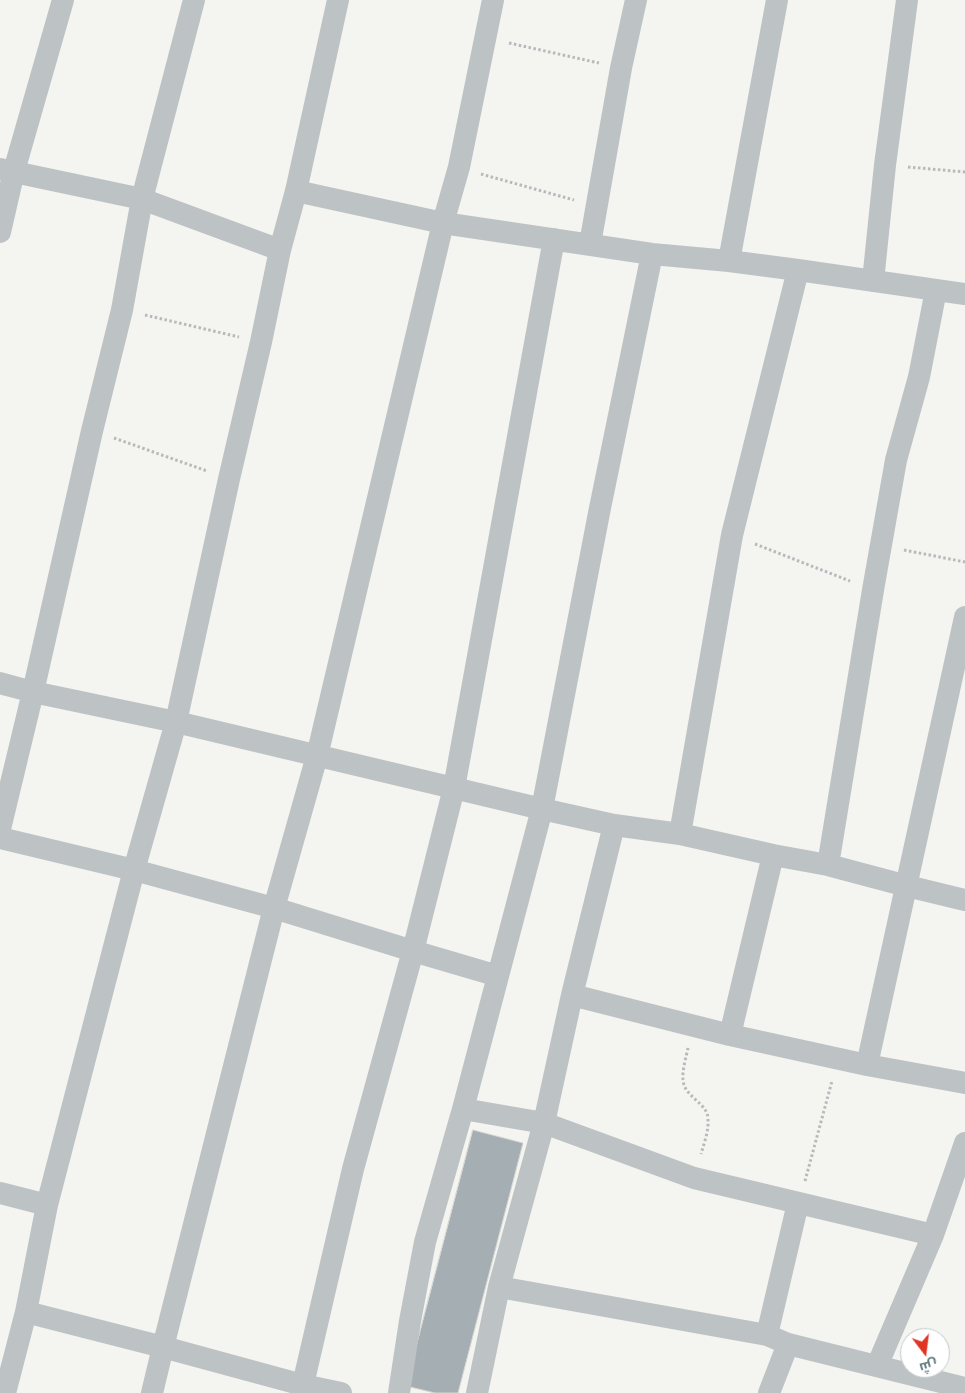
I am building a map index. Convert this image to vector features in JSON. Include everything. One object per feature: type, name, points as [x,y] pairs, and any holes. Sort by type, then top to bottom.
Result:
[{"type":"street","points":[[0,232],[7,170],[63,0]]},
{"type":"street","points":[[0,829],[34,692],[92,431],[122,310],[142,199],[194,0]]},
{"type":"street","points":[[4,1384],[26,1312],[47,1205],[134,870],[176,722],[280,250],[296,191],[338,0]]},
{"type":"street","points":[[152,1393],[274,908],[317,756],[443,223],[459,168],[493,0]]},
{"type":"street","points":[[590,244],[621,68],[636,0]]},
{"type":"street","points":[[729,261],[777,0]]},
{"type":"street","points":[[873,281],[885,165],[907,0]]},
{"type":"street","points":[[7,170],[142,199],[280,250]]},
{"type":"street","points":[[296,191],[443,223],[652,254],[729,261],[965,294]]},
{"type":"street","points":[[302,1389],[354,1170],[413,951],[454,788],[554,239]]},
{"type":"street","points":[[399,1393],[425,1242],[463,1108],[542,809],[652,254]]},
{"type":"street","points":[[680,834],[732,535],[798,270]]},
{"type":"street","points":[[828,865],[896,460],[919,377],[936,290]]},
{"type":"street","points":[[867,1065],[965,618]]},
{"type":"street","points":[[0,683],[176,722],[614,825],[680,834],[828,865],[965,900]]},
{"type":"street","points":[[477,1393],[499,1287],[544,1123],[572,995],[614,825]]},
{"type":"street","points":[[0,838],[134,870],[274,908],[498,976]]},
{"type":"street","points":[[730,1035],[773,855]]},
{"type":"street","points":[[572,995],[730,1035],[867,1065],[965,1083]]},
{"type":"street","points":[[463,1108],[544,1123],[694,1178],[933,1235]]},
{"type":"street","points":[[877,1366],[933,1235],[965,1143]]},
{"type":"street","points":[[0,1193],[47,1205]]},
{"type":"street","points":[[767,1335],[798,1203]]},
{"type":"street","points":[[499,1287],[767,1335],[788,1344],[962,1386]]},
{"type":"street","points":[[26,1312],[163,1347],[302,1389],[341,1393]]},
{"type":"street","points":[[769,1393],[788,1344]]},
{"type":"path","points":[[485,38],[621,68]]},
{"type":"path","points":[[885,165],[965,172]]},
{"type":"path","points":[[459,168],[596,207]]},
{"type":"path","points":[[122,310],[261,342]]},
{"type":"path","points":[[92,431],[229,479]]},
{"type":"path","points":[[732,535],[873,590]]},
{"type":"path","points":[[882,546],[965,562]]},
{"type":"path","points":[[691,1025],[683,1080],[692,1097],[704,1107],[709,1117],[707,1132],[694,1178]]},
{"type":"path","points":[[798,1203],[838,1059]]},
{"type":"building","points":[[473,1130],[523,1143],[458,1393],[435,1393],[406,1386]]}]
